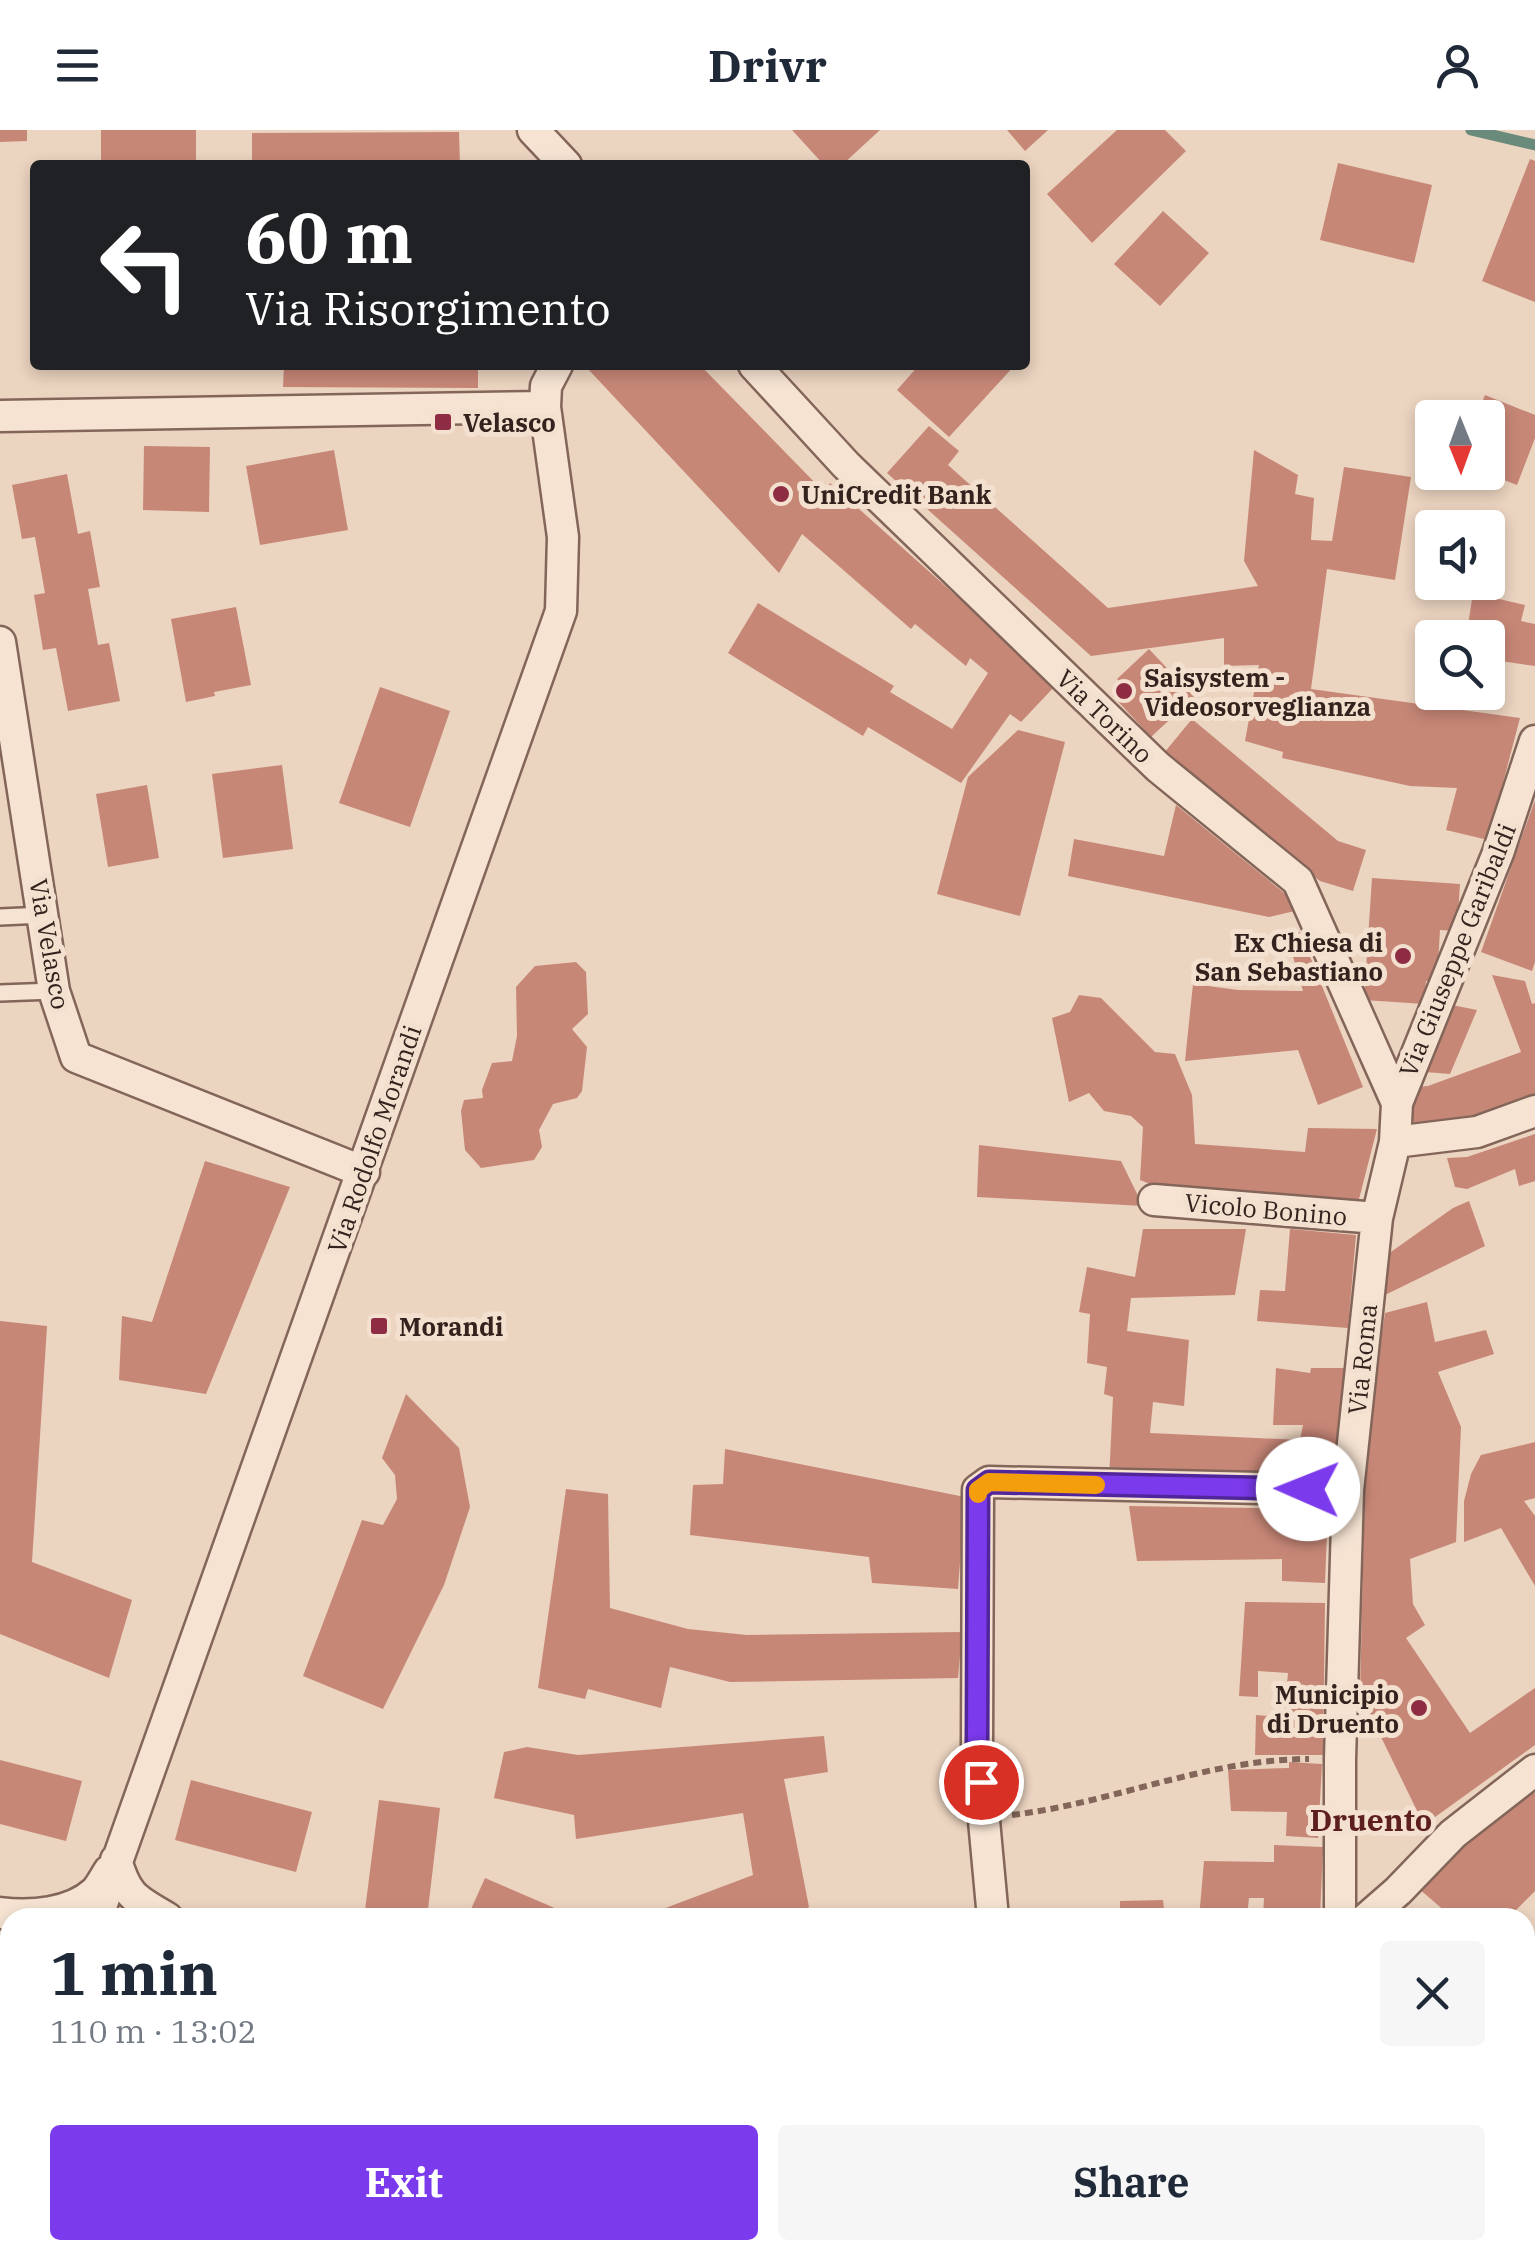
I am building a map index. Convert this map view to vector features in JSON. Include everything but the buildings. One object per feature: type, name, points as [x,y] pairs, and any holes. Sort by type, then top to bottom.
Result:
[{"type":"street","points":[[532,130],[561,160]]},
{"type":"street","points":[[0,416],[545,407],[546,386],[554,370]]},
{"type":"street","name":"Via Torino","points":[[759,370],[846,465],[1158,767],[1298,881],[1396,1103]]},
{"type":"street","name":"Via Rodolfo Morandi","points":[[101,1908],[561,611],[563,537],[545,407]]},
{"type":"street","name":"Via Velasco","points":[[0,642],[54,991],[76,1057],[364,1172]]},
{"type":"street","name":"Via Giuseppe Garibaldi","points":[[1396,1103],[1498,853],[1535,740]]},
{"type":"street","name":"Via Roma","points":[[1340,1908],[1348,1490],[1378,1218],[1395,1142],[1396,1103]]},
{"type":"street","points":[[1395,1142],[1477,1132],[1535,1111]]},
{"type":"street","name":"Vicolo Bonino","points":[[1154,1200],[1378,1218]]},
{"type":"street","points":[[992,1908],[977,1745],[978,1490],[989,1482],[1348,1490]]},
{"type":"street","points":[[1378,1908],[1452,1834],[1535,1771]]},
{"type":"street","points":[[66,1908],[95,1892],[116,1860]]},
{"type":"street","points":[[116,1860],[123,1886],[151,1908]]},
{"type":"lane","points":[[0,917],[44,914]]},
{"type":"lane","points":[[0,994],[54,991]]},
{"type":"path","points":[[984,1818],[1071,1806],[1249,1761],[1303,1758]]},
{"type":"waterway","points":[[1471,130],[1535,145]]},
{"type":"slow traffic","points":[[978,1494],[989,1482],[1096,1485]]},
{"type":"place","name":"Velasco","points":[[443,422]]},
{"type":"place","name":"UniCredit Bank","points":[[781,494]]},
{"type":"place","name":"Saisystem - Videosorveglianza","points":[[1124,691]]},
{"type":"place","name":"Ex Chiesa di San Sebastiano","points":[[1403,956]]},
{"type":"place","name":"Morandi","points":[[379,1326]]},
{"type":"place","name":"Municipio di Druento","points":[[1419,1708]]},
{"type":"district","name":"Druento","points":[[1371,1819]]},
{"type":"route","points":[[981,1782],[977,1745],[978,1490],[989,1482],[1308,1489]]}]
